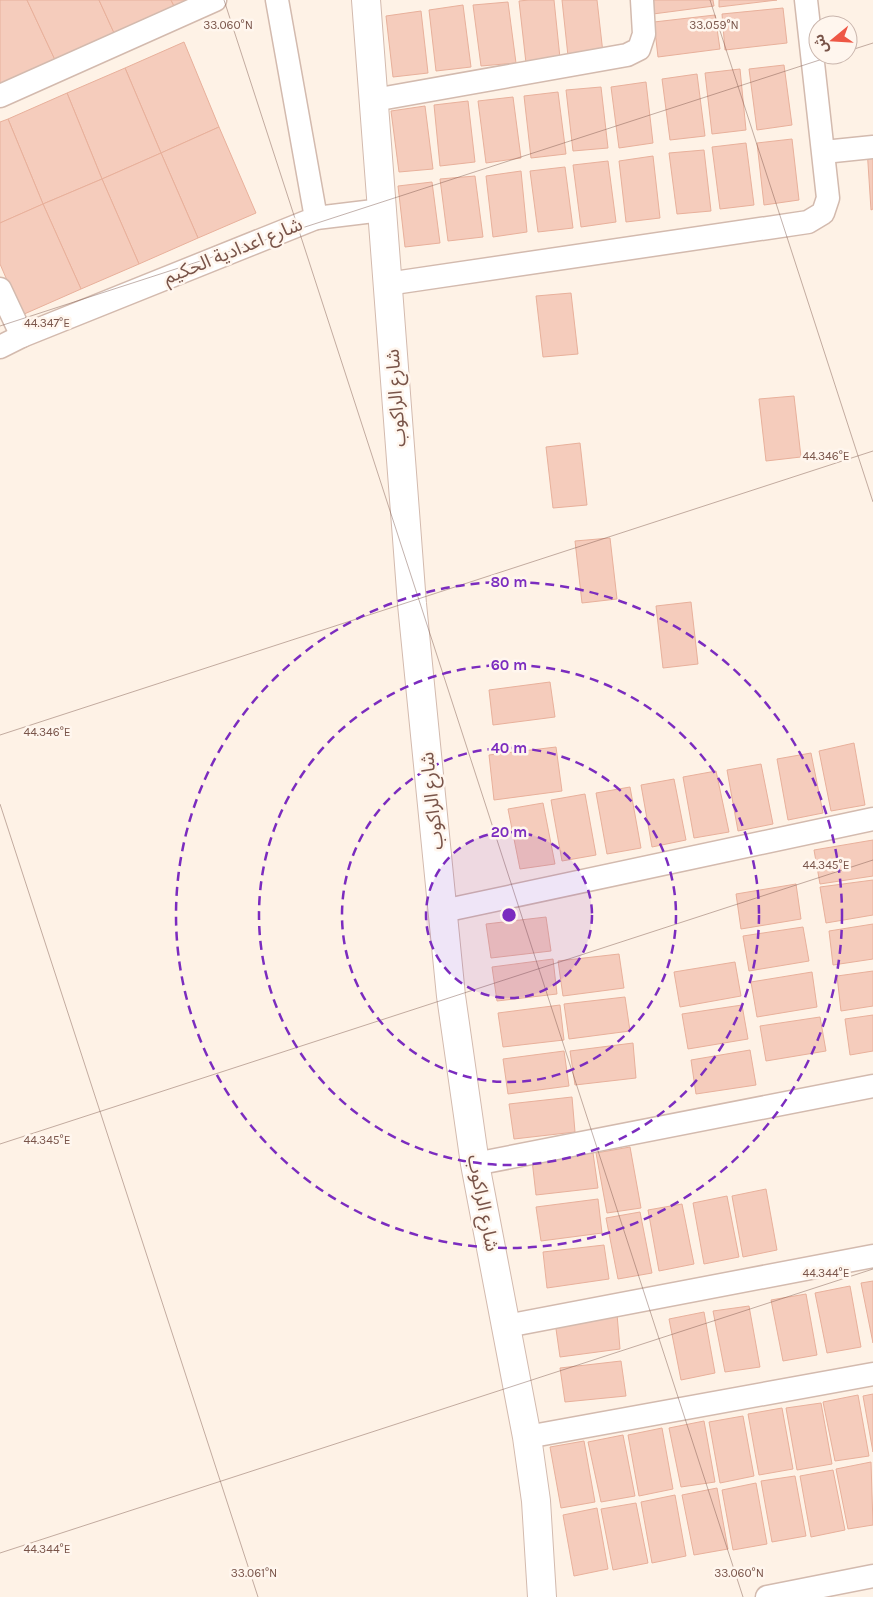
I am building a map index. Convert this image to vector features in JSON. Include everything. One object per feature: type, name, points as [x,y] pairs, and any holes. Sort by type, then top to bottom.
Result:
[{"type":"street","points":[[0,96],[215,0]]},
{"type":"street","name":"شارع اعدادية الحكيم","points":[[0,347],[22,336],[316,218],[277,0]]},
{"type":"street","name":"شارع الراكوب","points":[[366,0],[412,604],[453,1014],[475,1164],[527,1437],[536,1501],[542,1597]]},
{"type":"street","points":[[374,100],[627,55],[639,49],[644,34],[642,0]]},
{"type":"street","points":[[388,284],[808,222],[823,213],[828,198],[806,0]]},
{"type":"street","points":[[824,152],[873,147]]},
{"type":"street","points":[[316,218],[382,210]]},
{"type":"street","points":[[0,290],[22,336]]},
{"type":"street","points":[[443,910],[873,819]]},
{"type":"street","points":[[475,1164],[873,1086]]},
{"type":"street","points":[[506,1326],[873,1256]]},
{"type":"street","points":[[527,1437],[873,1374]]},
{"type":"street","points":[[767,1597],[873,1576]]},
{"type":"building","points":[[0,0],[27,0],[56,62],[0,87]]},
{"type":"building","points":[[27,0],[99,0],[115,35],[56,62]]},
{"type":"building","points":[[99,0],[171,0],[175,8],[115,35]]},
{"type":"building","points":[[171,0],[191,0],[175,8]]},
{"type":"building","points":[[554,0],[560,58],[526,63],[519,1]]},
{"type":"building","points":[[562,0],[597,0],[603,53],[568,56]]},
{"type":"building","points":[[651,0],[713,0],[714,6],[653,14]]},
{"type":"building","points":[[719,0],[777,0],[719,7]]},
{"type":"building","points":[[508,2],[516,63],[481,66],[473,5]]},
{"type":"building","points":[[463,5],[471,67],[436,71],[429,10]]},
{"type":"building","points":[[783,8],[787,43],[725,50],[722,14]]},
{"type":"building","points":[[421,11],[428,73],[393,77],[386,16]]},
{"type":"building","points":[[715,15],[720,49],[658,57],[654,22]]},
{"type":"building","points":[[184,42],[219,127],[161,153],[125,68]]},
{"type":"building","points":[[784,65],[792,125],[757,130],[749,69]]},
{"type":"building","points":[[125,68],[161,153],[102,179],[67,93]]},
{"type":"building","points":[[740,69],[746,130],[712,134],[705,73]]},
{"type":"building","points":[[697,74],[705,136],[670,140],[662,79]]},
{"type":"building","points":[[646,82],[653,143],[619,148],[611,87]]},
{"type":"building","points":[[601,87],[608,148],[573,151],[566,90]]},
{"type":"building","points":[[558,92],[566,154],[531,158],[524,96]]},
{"type":"building","points":[[67,93],[102,179],[43,204],[8,119]]},
{"type":"building","points":[[513,97],[521,158],[486,163],[478,101]]},
{"type":"building","points":[[468,101],[475,162],[440,166],[434,105]]},
{"type":"building","points":[[425,106],[433,169],[399,172],[391,111]]},
{"type":"building","points":[[8,119],[43,204],[0,223],[0,122]]},
{"type":"building","points":[[219,127],[256,213],[198,238],[161,153]]},
{"type":"building","points":[[792,139],[799,200],[764,205],[757,143]]},
{"type":"building","points":[[746,143],[754,205],[720,209],[712,147]]},
{"type":"building","points":[[867,148],[873,148],[873,209],[871,210]]},
{"type":"building","points":[[704,150],[711,211],[677,214],[669,153]]},
{"type":"building","points":[[161,153],[198,238],[139,264],[102,179]]},
{"type":"building","points":[[653,156],[660,218],[626,222],[619,161]]},
{"type":"building","points":[[608,161],[616,222],[581,227],[573,165]]},
{"type":"building","points":[[565,167],[573,228],[538,232],[530,171]]},
{"type":"building","points":[[521,171],[527,232],[493,237],[486,176]]},
{"type":"building","points":[[475,176],[483,237],[448,241],[440,179]]},
{"type":"building","points":[[102,179],[139,264],[81,289],[43,204]]},
{"type":"building","points":[[432,182],[440,243],[405,247],[398,186]]},
{"type":"building","points":[[43,204],[81,289],[22,315],[0,264],[0,223]]},
{"type":"building","points":[[571,293],[578,354],[543,357],[536,296]]},
{"type":"building","points":[[794,396],[801,457],[766,461],[759,399]]},
{"type":"building","points":[[580,443],[587,505],[553,508],[546,447]]},
{"type":"building","points":[[610,538],[617,599],[582,603],[575,541]]},
{"type":"building","points":[[691,602],[698,664],[663,668],[656,606]]},
{"type":"building","points":[[550,682],[555,717],[493,725],[489,690]]},
{"type":"building","points":[[854,743],[865,805],[831,811],[819,751]]},
{"type":"building","points":[[556,747],[562,791],[494,800],[489,755]]},
{"type":"building","points":[[811,753],[823,813],[788,820],[777,759]]},
{"type":"building","points":[[761,764],[773,824],[738,831],[727,770]]},
{"type":"building","points":[[716,771],[729,832],[694,838],[683,777]]},
{"type":"building","points":[[674,779],[686,840],[652,847],[641,785]]},
{"type":"building","points":[[630,787],[641,848],[607,854],[596,793]]},
{"type":"building","points":[[585,794],[596,855],[562,861],[551,800]]},
{"type":"building","points":[[543,803],[555,864],[520,869],[508,809]]},
{"type":"building","points":[[873,840],[873,876],[820,884],[814,850]]},
{"type":"building","points":[[873,880],[873,915],[826,923],[820,887]]},
{"type":"building","points":[[796,884],[801,919],[741,929],[736,894]]},
{"type":"building","points":[[546,917],[551,951],[491,958],[486,924]]},
{"type":"building","points":[[873,924],[873,959],[833,965],[829,931]]},
{"type":"building","points":[[803,927],[809,961],[749,971],[743,936]]},
{"type":"building","points":[[619,954],[624,988],[563,996],[558,961]]},
{"type":"building","points":[[553,959],[557,994],[497,1001],[492,967]]},
{"type":"building","points":[[735,962],[741,996],[680,1007],[674,972]]},
{"type":"building","points":[[873,971],[873,1006],[841,1011],[837,976]]},
{"type":"building","points":[[812,972],[817,1007],[757,1017],[751,982]]},
{"type":"building","points":[[625,997],[630,1031],[569,1039],[564,1004]]},
{"type":"building","points":[[560,1005],[564,1040],[503,1047],[498,1013]]},
{"type":"building","points":[[742,1005],[748,1039],[688,1049],[682,1014]]},
{"type":"building","points":[[873,1015],[873,1051],[850,1055],[845,1019]]},
{"type":"building","points":[[820,1017],[826,1051],[766,1061],[760,1026]]},
{"type":"building","points":[[633,1043],[636,1078],[575,1085],[570,1051]]},
{"type":"building","points":[[750,1050],[756,1085],[696,1094],[691,1060]]},
{"type":"building","points":[[564,1051],[569,1086],[508,1094],[503,1059]]},
{"type":"building","points":[[572,1097],[575,1132],[514,1139],[509,1104]]},
{"type":"building","points":[[630,1147],[641,1208],[607,1213],[596,1153]]},
{"type":"building","points":[[593,1153],[598,1188],[536,1195],[532,1160]]},
{"type":"building","points":[[766,1189],[777,1250],[743,1257],[732,1196]]},
{"type":"building","points":[[727,1196],[739,1257],[704,1264],[693,1203]]},
{"type":"building","points":[[598,1199],[602,1233],[541,1241],[536,1207]]},
{"type":"building","points":[[682,1204],[694,1264],[659,1271],[648,1210]]},
{"type":"building","points":[[640,1212],[652,1273],[618,1279],[606,1218]]},
{"type":"building","points":[[604,1245],[609,1279],[547,1288],[543,1252]]},
{"type":"building","points":[[873,1281],[873,1343],[861,1283]]},
{"type":"building","points":[[850,1286],[861,1347],[827,1353],[815,1293]]},
{"type":"building","points":[[806,1294],[817,1355],[783,1361],[771,1300]]},
{"type":"building","points":[[749,1306],[760,1367],[725,1372],[713,1311]]},
{"type":"building","points":[[704,1312],[715,1373],[681,1380],[669,1319]]},
{"type":"building","points":[[617,1314],[620,1349],[560,1357],[555,1322]]},
{"type":"building","points":[[621,1361],[626,1396],[565,1402],[560,1368]]},
{"type":"building","points":[[873,1394],[873,1452],[863,1396]]},
{"type":"building","points":[[858,1395],[869,1456],[835,1461],[823,1402]]},
{"type":"building","points":[[821,1403],[832,1464],[797,1470],[786,1408]]},
{"type":"building","points":[[782,1408],[793,1469],[759,1475],[748,1414]]},
{"type":"building","points":[[743,1416],[754,1476],[720,1483],[709,1422]]},
{"type":"building","points":[[704,1421],[715,1482],[681,1487],[669,1428]]},
{"type":"building","points":[[662,1428],[673,1489],[639,1496],[628,1435]]},
{"type":"building","points":[[623,1435],[635,1496],[601,1502],[588,1442]]},
{"type":"building","points":[[584,1441],[595,1502],[561,1508],[550,1447]]},
{"type":"building","points":[[871,1462],[873,1525],[848,1529],[836,1469]]},
{"type":"building","points":[[833,1470],[845,1530],[811,1537],[800,1476]]},
{"type":"building","points":[[795,1476],[806,1536],[772,1542],[761,1481]]},
{"type":"building","points":[[756,1483],[767,1544],[733,1550],[722,1490]]},
{"type":"building","points":[[717,1488],[728,1549],[694,1555],[682,1495]]},
{"type":"building","points":[[675,1495],[686,1556],[652,1563],[641,1502]]},
{"type":"building","points":[[636,1503],[648,1563],[613,1570],[601,1509]]},
{"type":"building","points":[[597,1508],[608,1569],[574,1576],[563,1515]]}]
